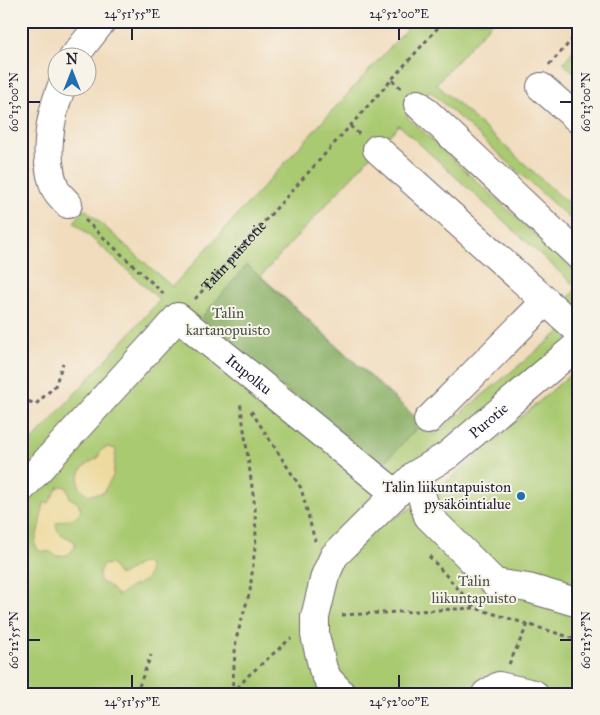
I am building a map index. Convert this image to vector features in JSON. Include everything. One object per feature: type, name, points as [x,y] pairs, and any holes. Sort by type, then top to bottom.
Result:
[{"type":"street","points":[[81,48],[102,21]]},
{"type":"street","points":[[541,87],[579,120]]},
{"type":"street","points":[[57,98],[48,149],[54,188],[68,204]]},
{"type":"street","points":[[418,104],[579,256]]},
{"type":"street","points":[[377,149],[579,331]]},
{"type":"street","points":[[428,420],[546,301]]},
{"type":"street","points":[[21,489],[178,317]]},
{"type":"street","name":"Itupolku","points":[[178,317],[396,494]]},
{"type":"street","name":"Purotie","points":[[342,694],[328,679],[322,669],[315,635],[315,617],[325,576],[334,556],[415,475],[448,455],[579,344]]},
{"type":"street","points":[[415,475],[428,516],[495,583],[528,588],[579,603]]},
{"type":"street","points":[[493,690],[534,694]]},
{"type":"path","name":"Talin puistotie","points":[[178,317],[444,21]]},
{"type":"path","points":[[541,87],[535,81],[579,32]]},
{"type":"path","points":[[68,204],[168,298],[178,317]]},
{"type":"path","points":[[21,399],[36,404],[55,386],[63,364]]},
{"type":"path","points":[[232,694],[236,639],[250,591],[256,538],[255,508],[239,392],[244,400]]},
{"type":"path","points":[[249,408],[301,488],[325,576]]},
{"type":"path","points":[[232,694],[249,675],[315,617],[475,608],[579,640]]},
{"type":"path","points":[[493,690],[528,624]]},
{"type":"path","points":[[136,694],[151,655]]},
{"type":"green space","points":[[414,21],[493,21],[436,84],[579,213],[579,227],[430,91],[407,117],[579,275],[579,313],[565,302],[577,288],[399,125],[261,276],[434,435],[561,331],[574,336],[438,450],[434,447],[375,502],[393,519],[429,497],[579,367],[579,694],[21,694],[21,453],[160,300],[74,222],[85,209],[172,287]]},
{"type":"green space","points":[[579,43],[579,77],[563,63]]},
{"type":"green space","name":"Talin kartanopuisto","points":[[247,265],[422,423],[379,468],[201,318]]},
{"type":"sand","points":[[107,447],[116,449],[113,476],[103,493],[88,495],[79,486],[79,475],[86,465],[98,458],[101,450]]},
{"type":"sand","points":[[63,486],[67,488],[70,498],[77,502],[81,509],[74,518],[56,523],[56,527],[62,535],[75,542],[75,547],[68,555],[56,556],[51,552],[39,551],[35,545],[44,503],[49,503],[58,487]]},
{"type":"sand","points":[[111,564],[118,574],[122,575],[139,564],[148,564],[149,569],[146,580],[121,594],[117,595],[108,585],[100,582],[99,572],[103,565]]},
{"type":"place","name":"Talin liikuntapuiston pysäköintialue","points":[[521,496]]},
{"type":"park label","name":"Talin liikuntapuisto","points":[[474,590]]}]
